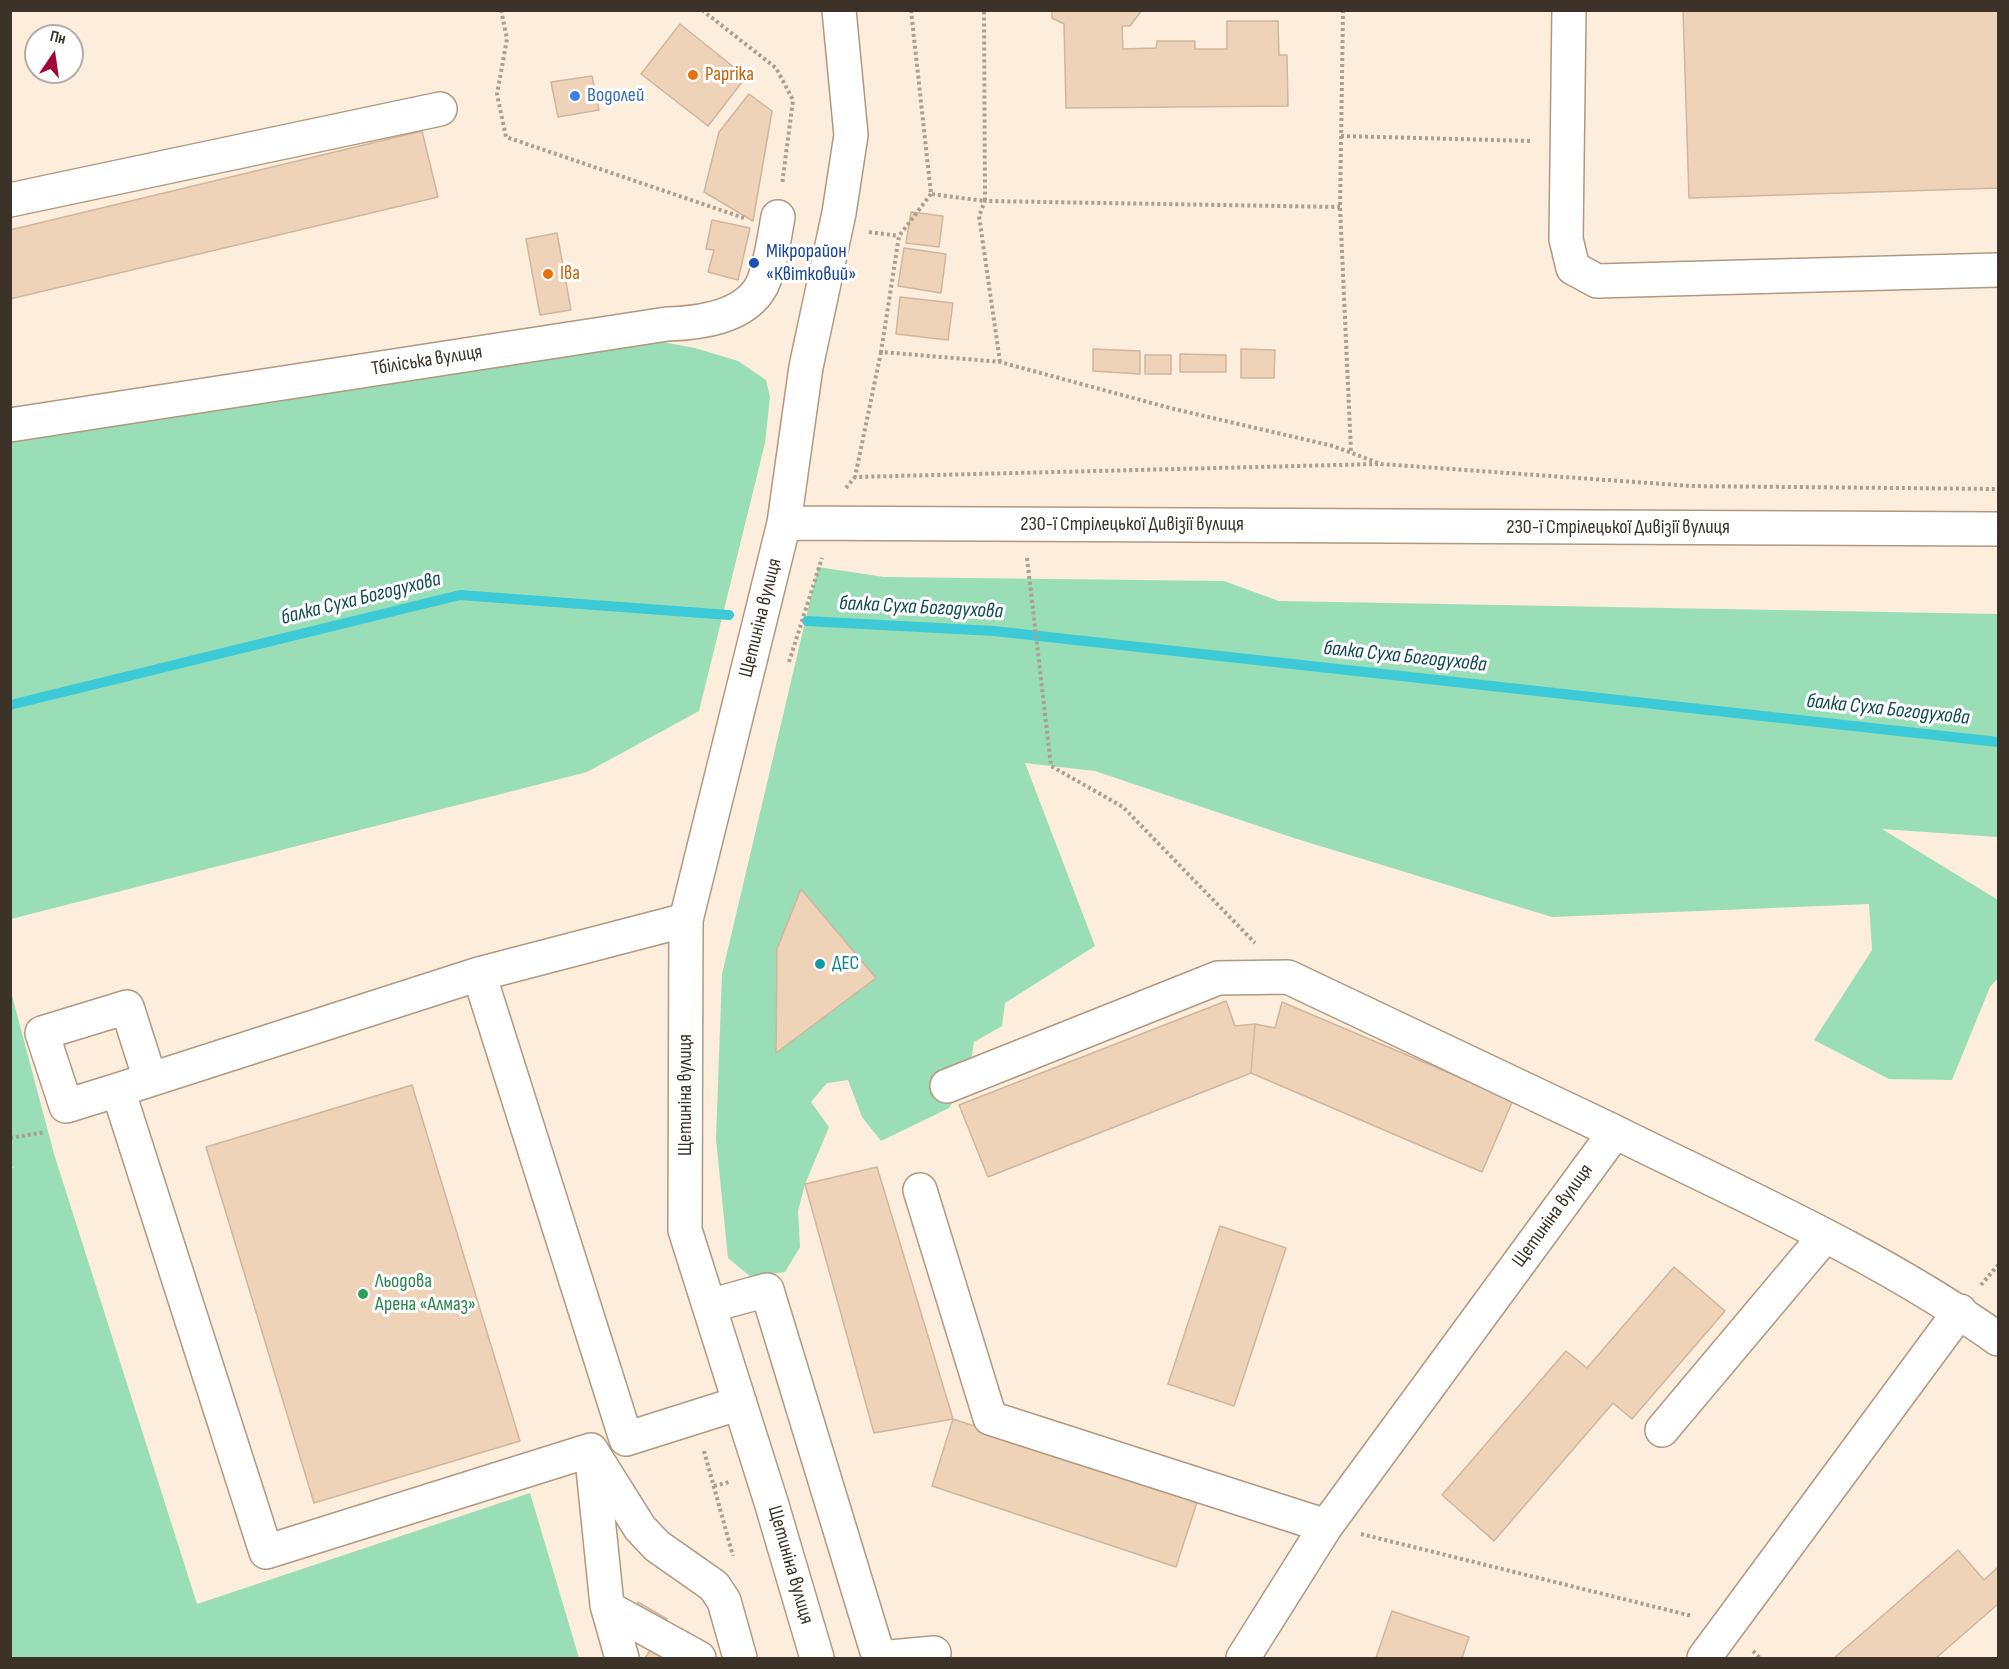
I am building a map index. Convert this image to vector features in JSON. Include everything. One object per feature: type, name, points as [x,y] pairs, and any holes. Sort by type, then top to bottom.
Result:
[{"type":"street","points":[[784,524],[806,367],[836,228],[851,135],[839,10]]},
{"type":"street","points":[[1569,10],[1566,239],[1573,268],[1597,281],[1998,270]]},
{"type":"street","points":[[10,200],[440,109]]},
{"type":"street","name":"Тбіліська вулиця","points":[[10,425],[667,324],[702,323],[741,307],[757,293],[763,283],[777,223]]},
{"type":"street","name":"230-ї Стрілецької Дивізії вулиця","points":[[784,524],[1998,530]]},
{"type":"street","name":"Щетиніна вулиця","points":[[784,524],[686,920],[685,1230],[818,1659]]},
{"type":"street","points":[[150,1079],[127,1007],[42,1033],[66,1106],[479,974],[686,920]]},
{"type":"street","points":[[479,974],[626,1439]]},
{"type":"street","points":[[946,1086],[1218,978],[1288,977],[1615,1132],[1825,1236],[1960,1311],[1998,1338]]},
{"type":"street","points":[[117,1090],[266,1552],[740,1403]]},
{"type":"street","name":"Щетиніна вулиця","points":[[1243,1659],[1326,1526],[1615,1132]]},
{"type":"street","points":[[920,1190],[990,1418],[1326,1526]]},
{"type":"street","points":[[1662,1430],[1825,1236]]},
{"type":"street","points":[[709,1306],[767,1290],[879,1658],[934,1653]]},
{"type":"street","points":[[1704,1659],[1960,1311]]},
{"type":"street","points":[[591,1450],[608,1608],[626,1655]]},
{"type":"street","points":[[591,1450],[640,1528],[657,1546],[714,1586],[724,1601],[740,1659]]},
{"type":"street","points":[[608,1608],[699,1659]]},
{"type":"path","points":[[501,10],[507,39],[497,94],[506,137],[777,223],[793,100],[776,68],[702,10]]},
{"type":"path","points":[[785,674],[844,492],[855,477],[881,352],[899,236],[931,194],[911,10]]},
{"type":"path","points":[[984,10],[985,201],[980,216],[1000,362]]},
{"type":"path","points":[[1343,10],[1341,207],[1351,452]]},
{"type":"path","points":[[1341,136],[1568,142]]},
{"type":"path","points":[[931,194],[985,201],[1341,207]]},
{"type":"path","points":[[881,352],[1000,362],[1170,408],[1351,452],[1381,464]]},
{"type":"path","points":[[855,477],[1381,464],[1691,486],[1998,489]]},
{"type":"path","points":[[1023,525],[1039,674],[1052,766],[1122,807],[1288,977]]},
{"type":"path","points":[[10,1138],[48,1131]]},
{"type":"path","points":[[703,1446],[734,1562]]},
{"type":"path","points":[[1326,1526],[1729,1625],[1760,1659]]},
{"type":"green space","points":[[657,341],[695,348],[738,361],[766,380],[770,397],[765,443],[699,711],[587,772],[11,919],[11,440]]},
{"type":"green space","points":[[818,567],[884,577],[1224,581],[1279,601],[1998,614],[1998,837],[1882,829],[1998,900],[1998,978],[1990,987],[1952,1080],[1889,1079],[1814,1040],[1872,950],[1869,904],[1552,917],[1294,838],[1095,771],[1025,763],[1095,946],[1005,1003],[1002,1026],[974,1042],[968,1077],[949,1108],[881,1141],[862,1117],[848,1080],[827,1083],[811,1102],[829,1127],[805,1184],[798,1211],[800,1247],[785,1272],[751,1277],[728,1258],[716,1139],[722,974]]},
{"type":"green space","points":[[10,988],[54,1154],[197,1604],[530,1493],[579,1658],[11,1658],[10,1169],[17,1166],[11,1168]]},
{"type":"building","points":[[1052,10],[1142,10],[1130,26],[1122,26],[1123,49],[1156,48],[1157,41],[1195,41],[1195,49],[1227,49],[1227,21],[1278,21],[1279,55],[1287,55],[1288,106],[1066,108],[1064,24],[1052,18]]},
{"type":"building","points":[[1683,10],[1998,10],[1998,188],[1689,198]]},
{"type":"building","name":"Paprika","points":[[680,24],[746,77],[708,126],[641,74]]},
{"type":"building","name":"Водолей","points":[[592,76],[599,110],[558,117],[551,82]]},
{"type":"building","points":[[749,94],[772,111],[753,221],[704,192],[719,132]]},
{"type":"building","points":[[422,131],[438,197],[10,299],[10,230]]},
{"type":"building","points":[[911,212],[943,216],[939,247],[906,243]]},
{"type":"building","points":[[712,220],[750,228],[738,280],[708,272],[714,250],[706,249]]},
{"type":"building","name":"Іва","points":[[557,233],[571,310],[540,315],[526,239]]},
{"type":"building","points":[[904,248],[946,254],[941,293],[898,286]]},
{"type":"building","points":[[900,297],[953,303],[948,340],[896,334]]},
{"type":"building","points":[[1093,349],[1140,351],[1140,374],[1093,371]]},
{"type":"building","points":[[1241,349],[1275,350],[1274,378],[1241,378]]},
{"type":"building","points":[[1180,354],[1226,355],[1226,372],[1180,372]]},
{"type":"building","points":[[1145,355],[1171,355],[1171,374],[1145,374]]},
{"type":"building","name":"ДЕС","points":[[801,889],[876,978],[776,1053],[777,949]]},
{"type":"building","points":[[1226,1001],[1235,1026],[1255,1024],[1251,1073],[988,1177],[959,1105]]},
{"type":"building","points":[[1282,1002],[1513,1100],[1482,1172],[1251,1073],[1255,1024],[1275,1028]]},
{"type":"building","name":"Льодова Арена «Алмаз»","points":[[412,1085],[520,1441],[314,1503],[206,1147]]},
{"type":"building","points":[[877,1167],[953,1419],[874,1433],[805,1184]]},
{"type":"building","points":[[1220,1226],[1286,1248],[1234,1406],[1168,1384]]},
{"type":"building","points":[[1674,1267],[1725,1311],[1632,1419],[1613,1403],[1494,1541],[1442,1495],[1566,1351],[1587,1368]]},
{"type":"building","points":[[953,1419],[1198,1499],[1176,1567],[932,1486]]},
{"type":"building","points":[[1958,1550],[1984,1580],[1998,1567],[1998,1604],[1936,1658],[1834,1658]]},
{"type":"building","points":[[638,1602],[667,1619],[658,1634],[629,1618]]},
{"type":"building","points":[[1392,1611],[1469,1637],[1462,1658],[1376,1658]]},
{"type":"building","points":[[653,1646],[675,1658],[645,1658]]},
{"type":"waterway","name":"балка Суха Богодухова","points":[[10,705],[460,595],[729,615]]},
{"type":"waterway","name":"балка Суха Богодухова","points":[[807,621],[994,631],[1998,742]]},
{"type":"place","name":"Paprika","points":[[693,75]]},
{"type":"place","name":"Водолей","points":[[575,96]]},
{"type":"place","name":"Мікрорайон «Квітковий»","points":[[754,263]]},
{"type":"place","name":"Іва","points":[[548,274]]},
{"type":"place","name":"ДЕС","points":[[820,964]]},
{"type":"place","name":"Льодова Арена «Алмаз»","points":[[363,1294]]}]
